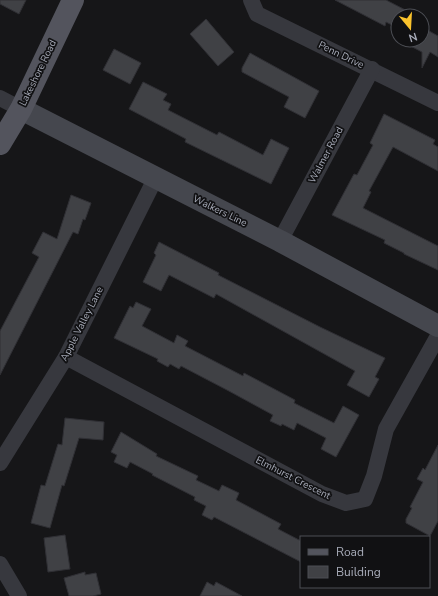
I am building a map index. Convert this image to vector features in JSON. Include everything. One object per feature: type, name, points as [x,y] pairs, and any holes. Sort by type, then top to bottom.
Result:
[{"type":"main road","name":"Lakeshore Road","points":[[0,144],[21,109],[74,0]]},
{"type":"main road","name":"Walkers Line","points":[[21,109],[155,179],[280,241],[438,326]]},
{"type":"street","name":"Penn Drive","points":[[251,0],[257,14],[372,69],[438,103]]},
{"type":"street","name":"Walmer Road","points":[[280,241],[372,69]]},
{"type":"street","name":"Walkers Line","points":[[0,98],[21,109]]},
{"type":"street","name":"Apple Valley Lane","points":[[0,463],[66,357],[155,179]]},
{"type":"street","name":"Elmhurst Crescent","points":[[66,357],[322,494],[346,503],[365,499],[374,476],[386,429],[438,336]]},
{"type":"street","points":[[0,564],[19,596]]},
{"type":"building","points":[[0,0],[26,0],[19,14],[0,4]]},
{"type":"building","points":[[335,0],[386,0],[402,8],[390,8],[390,24],[386,22],[385,26]]},
{"type":"building","points":[[206,19],[234,52],[218,66],[190,34]]},
{"type":"building","points":[[430,32],[438,36],[438,57],[430,52],[422,68],[422,52],[414,48],[430,48]]},
{"type":"building","points":[[114,49],[141,63],[130,84],[103,70]]},
{"type":"building","points":[[250,53],[319,91],[305,118],[284,107],[289,97],[242,72],[242,68]]},
{"type":"building","points":[[143,82],[167,94],[163,100],[171,104],[168,110],[217,135],[219,132],[263,155],[271,139],[289,148],[271,184],[185,142],[186,139],[129,109]]},
{"type":"building","points":[[384,114],[435,140],[433,144],[438,147],[438,171],[393,147],[369,191],[371,192],[363,208],[438,246],[438,270],[384,243],[385,240],[332,215],[354,174],[357,175],[373,145],[370,143]]},
{"type":"building","points":[[71,195],[91,203],[85,220],[83,219],[78,234],[73,232],[0,375],[0,331],[39,257],[32,253],[43,232],[57,239]]},
{"type":"building","points":[[159,242],[219,273],[218,275],[385,358],[375,377],[379,379],[369,397],[347,385],[355,371],[216,294],[214,298],[169,275],[161,291],[143,282],[156,255],[154,253]]},
{"type":"building","points":[[136,302],[151,309],[142,326],[174,343],[177,335],[188,341],[185,346],[243,376],[244,373],[295,400],[294,403],[334,423],[343,406],[359,415],[336,457],[321,449],[326,438],[297,423],[294,430],[282,424],[281,426],[270,421],[273,415],[227,390],[181,366],[179,369],[170,364],[168,367],[157,361],[158,359],[114,338],[130,306],[133,308]]},
{"type":"building","points":[[65,418],[104,422],[103,440],[79,438],[64,486],[62,485],[50,528],[31,523],[41,485],[45,486],[58,444],[62,445]]},
{"type":"building","points":[[121,432],[157,454],[156,456],[198,476],[196,480],[219,491],[222,485],[239,493],[236,500],[281,524],[278,529],[300,540],[300,561],[214,517],[212,520],[202,515],[206,506],[194,500],[195,497],[130,462],[127,468],[114,462],[117,455],[111,452]]},
{"type":"building","points":[[438,445],[438,521],[430,536],[406,523],[406,519],[412,508],[410,507],[423,482],[417,479],[423,468],[425,470]]},
{"type":"building","points":[[65,535],[70,569],[48,572],[44,538]]},
{"type":"building","points":[[85,572],[85,575],[96,573],[101,594],[93,596],[69,596],[64,578]]},
{"type":"building","points":[[207,582],[214,586],[216,582],[242,596],[200,596]]}]
